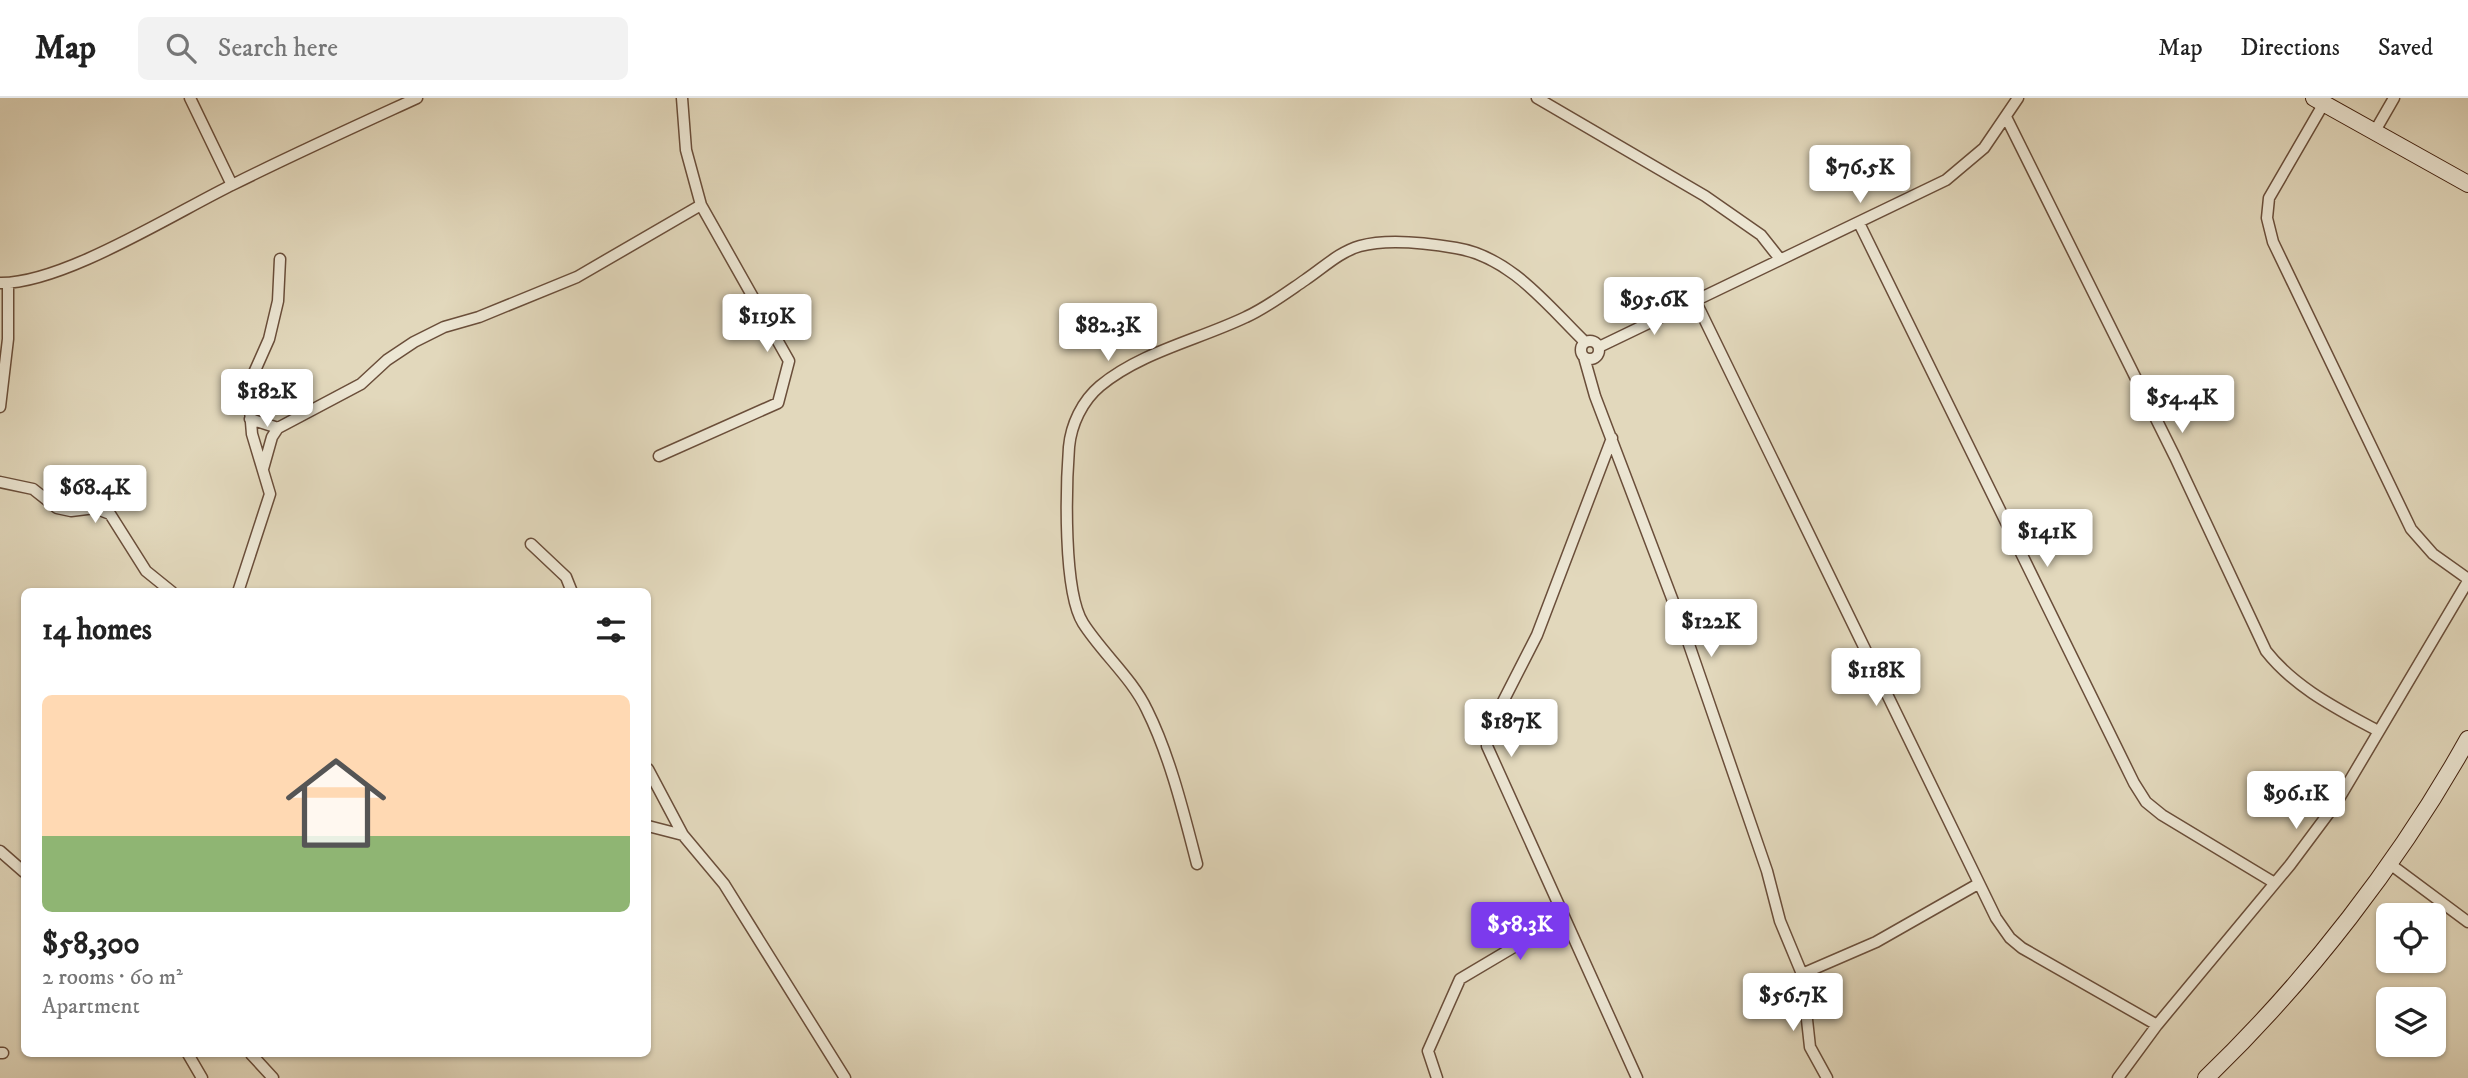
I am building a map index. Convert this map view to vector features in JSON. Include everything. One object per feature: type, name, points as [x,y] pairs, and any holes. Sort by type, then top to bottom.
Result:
[{"type":"street","points":[[190,98],[232,185]]},
{"type":"street","points":[[0,407],[8,339],[4,283],[37,277],[104,250],[232,185],[417,98]]},
{"type":"street","points":[[659,456],[778,403],[789,361],[701,205],[686,150],[682,98]]},
{"type":"street","points":[[1537,98],[1705,196],[1761,235],[1780,259]]},
{"type":"street","points":[[1599,347],[1946,180],[1964,167],[2007,118],[2018,98]]},
{"type":"street","points":[[2375,131],[2394,98]]},
{"type":"street","points":[[2118,1078],[2157,1025],[2273,882],[2290,865],[2337,802],[2468,580],[2433,554],[2411,529],[2273,242],[2267,218],[2269,198],[2319,101],[2468,184]]},
{"type":"street","points":[[2007,118],[2169,445],[2266,652],[2280,670],[2301,686],[2378,731]]},
{"type":"street","points":[[262,469],[272,437],[278,428],[360,384],[387,360],[414,342],[444,327],[479,317],[577,277],[701,205]]},
{"type":"street","points":[[1859,223],[2134,783],[2146,802],[2162,815],[2273,882]]},
{"type":"street","points":[[1197,864],[1147,709],[1081,621],[1069,570],[1068,548],[1069,449],[1071,432],[1080,410],[1099,387],[1154,354],[1247,317],[1341,254],[1374,242],[1437,246],[1481,254],[1528,285],[1585,342]]},
{"type":"street","points":[[239,588],[270,494],[250,419],[253,375],[269,339],[278,301],[280,259]]},
{"type":"street","points":[[1695,300],[1978,884],[2010,938],[2022,948],[2157,1025]]},
{"type":"street","points":[[1599,347],[1594,341],[1585,342],[1581,348],[1689,642],[1767,871],[1780,920],[1802,974],[1810,1047],[1827,1078]]},
{"type":"street","points":[[1584,357],[1597,356],[1599,347]]},
{"type":"street","points":[[250,419],[278,428]]},
{"type":"street","points":[[1612,438],[1537,635],[1489,731],[1487,746],[1637,1078]]},
{"type":"street","points":[[0,482],[33,489],[57,509],[71,511],[95,508],[110,514],[146,571],[167,588]]},
{"type":"street","points":[[531,544],[566,577],[570,588]]},
{"type":"street","points":[[2206,1078],[2295,982],[2390,864],[2468,739]]},
{"type":"street","points":[[651,775],[683,835],[724,884],[845,1078]]},
{"type":"street","points":[[651,827],[683,835]]},
{"type":"street","points":[[0,852],[21,870]]},
{"type":"street","points":[[2390,864],[2468,922]]},
{"type":"street","points":[[1802,974],[1876,942],[1978,884]]},
{"type":"street","points":[[1437,1078],[1428,1051],[1460,979],[1524,941],[1567,923]]},
{"type":"street","points":[[190,1057],[202,1078]]},
{"type":"street","points":[[254,1057],[273,1078]]}]
